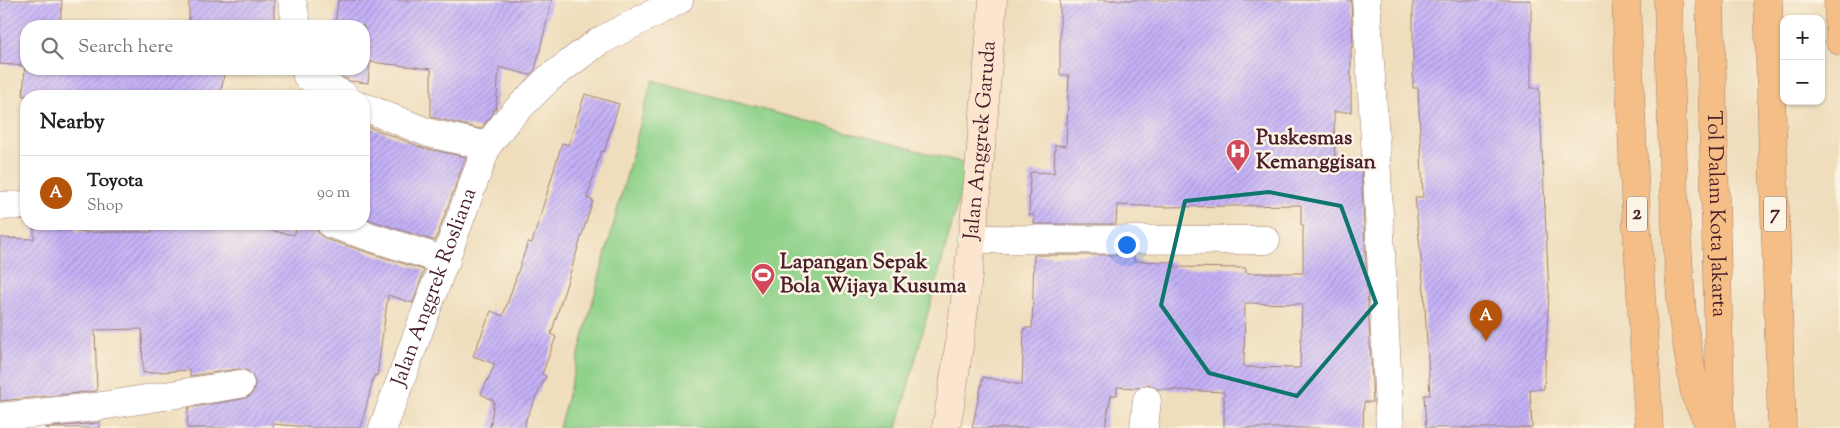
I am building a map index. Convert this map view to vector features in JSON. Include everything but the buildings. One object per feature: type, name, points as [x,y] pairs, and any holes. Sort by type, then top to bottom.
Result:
[{"type":"highway","name":"2","points":[[1626,0],[1649,428]]},
{"type":"highway","points":[[1668,0],[1674,196],[1682,314],[1695,394],[1711,428]]},
{"type":"highway","name":"Tol Dalam Kota Jakarta","points":[[1710,0],[1721,428]]},
{"type":"highway","name":"7","points":[[1768,0],[1782,428]]},
{"type":"highway","points":[[1838,0],[1840,41]]},
{"type":"street","points":[[292,0],[296,20]]},
{"type":"street","name":"Jalan Anggrek Rosliana","points":[[383,428],[487,146],[508,119],[548,79],[598,42],[679,0]]},
{"type":"street","name":"Jalan Anggrek Garuda","points":[[946,428],[962,320],[981,161],[993,0]]},
{"type":"street","points":[[1366,0],[1390,428]]},
{"type":"street","points":[[311,75],[335,90]]},
{"type":"street","points":[[370,109],[429,133],[487,146]]},
{"type":"street","points":[[0,206],[20,206]]},
{"type":"street","points":[[350,230],[446,261]]},
{"type":"street","points":[[971,239],[1266,240]]},
{"type":"street","points":[[0,417],[95,407],[240,384]]},
{"type":"street","points":[[1144,428],[1147,400]]},
{"type":"highlighted area","points":[[1269,192],[1341,206],[1376,303],[1297,396],[1209,373],[1161,305],[1185,201]]},
{"type":"green space","name":"Lapangan Sepak Bola Wijaya Kusuma","points":[[652,80],[968,164],[897,428],[559,428]]},
{"type":"place","name":"Puskesmas Kemanggisan","points":[[1238,172]]},
{"type":"place","name":"Lapangan Sepak Bola Wijaya Kusuma","points":[[763,296]]},
{"type":"place","name":"Toyota","points":[[1486,341]]}]
